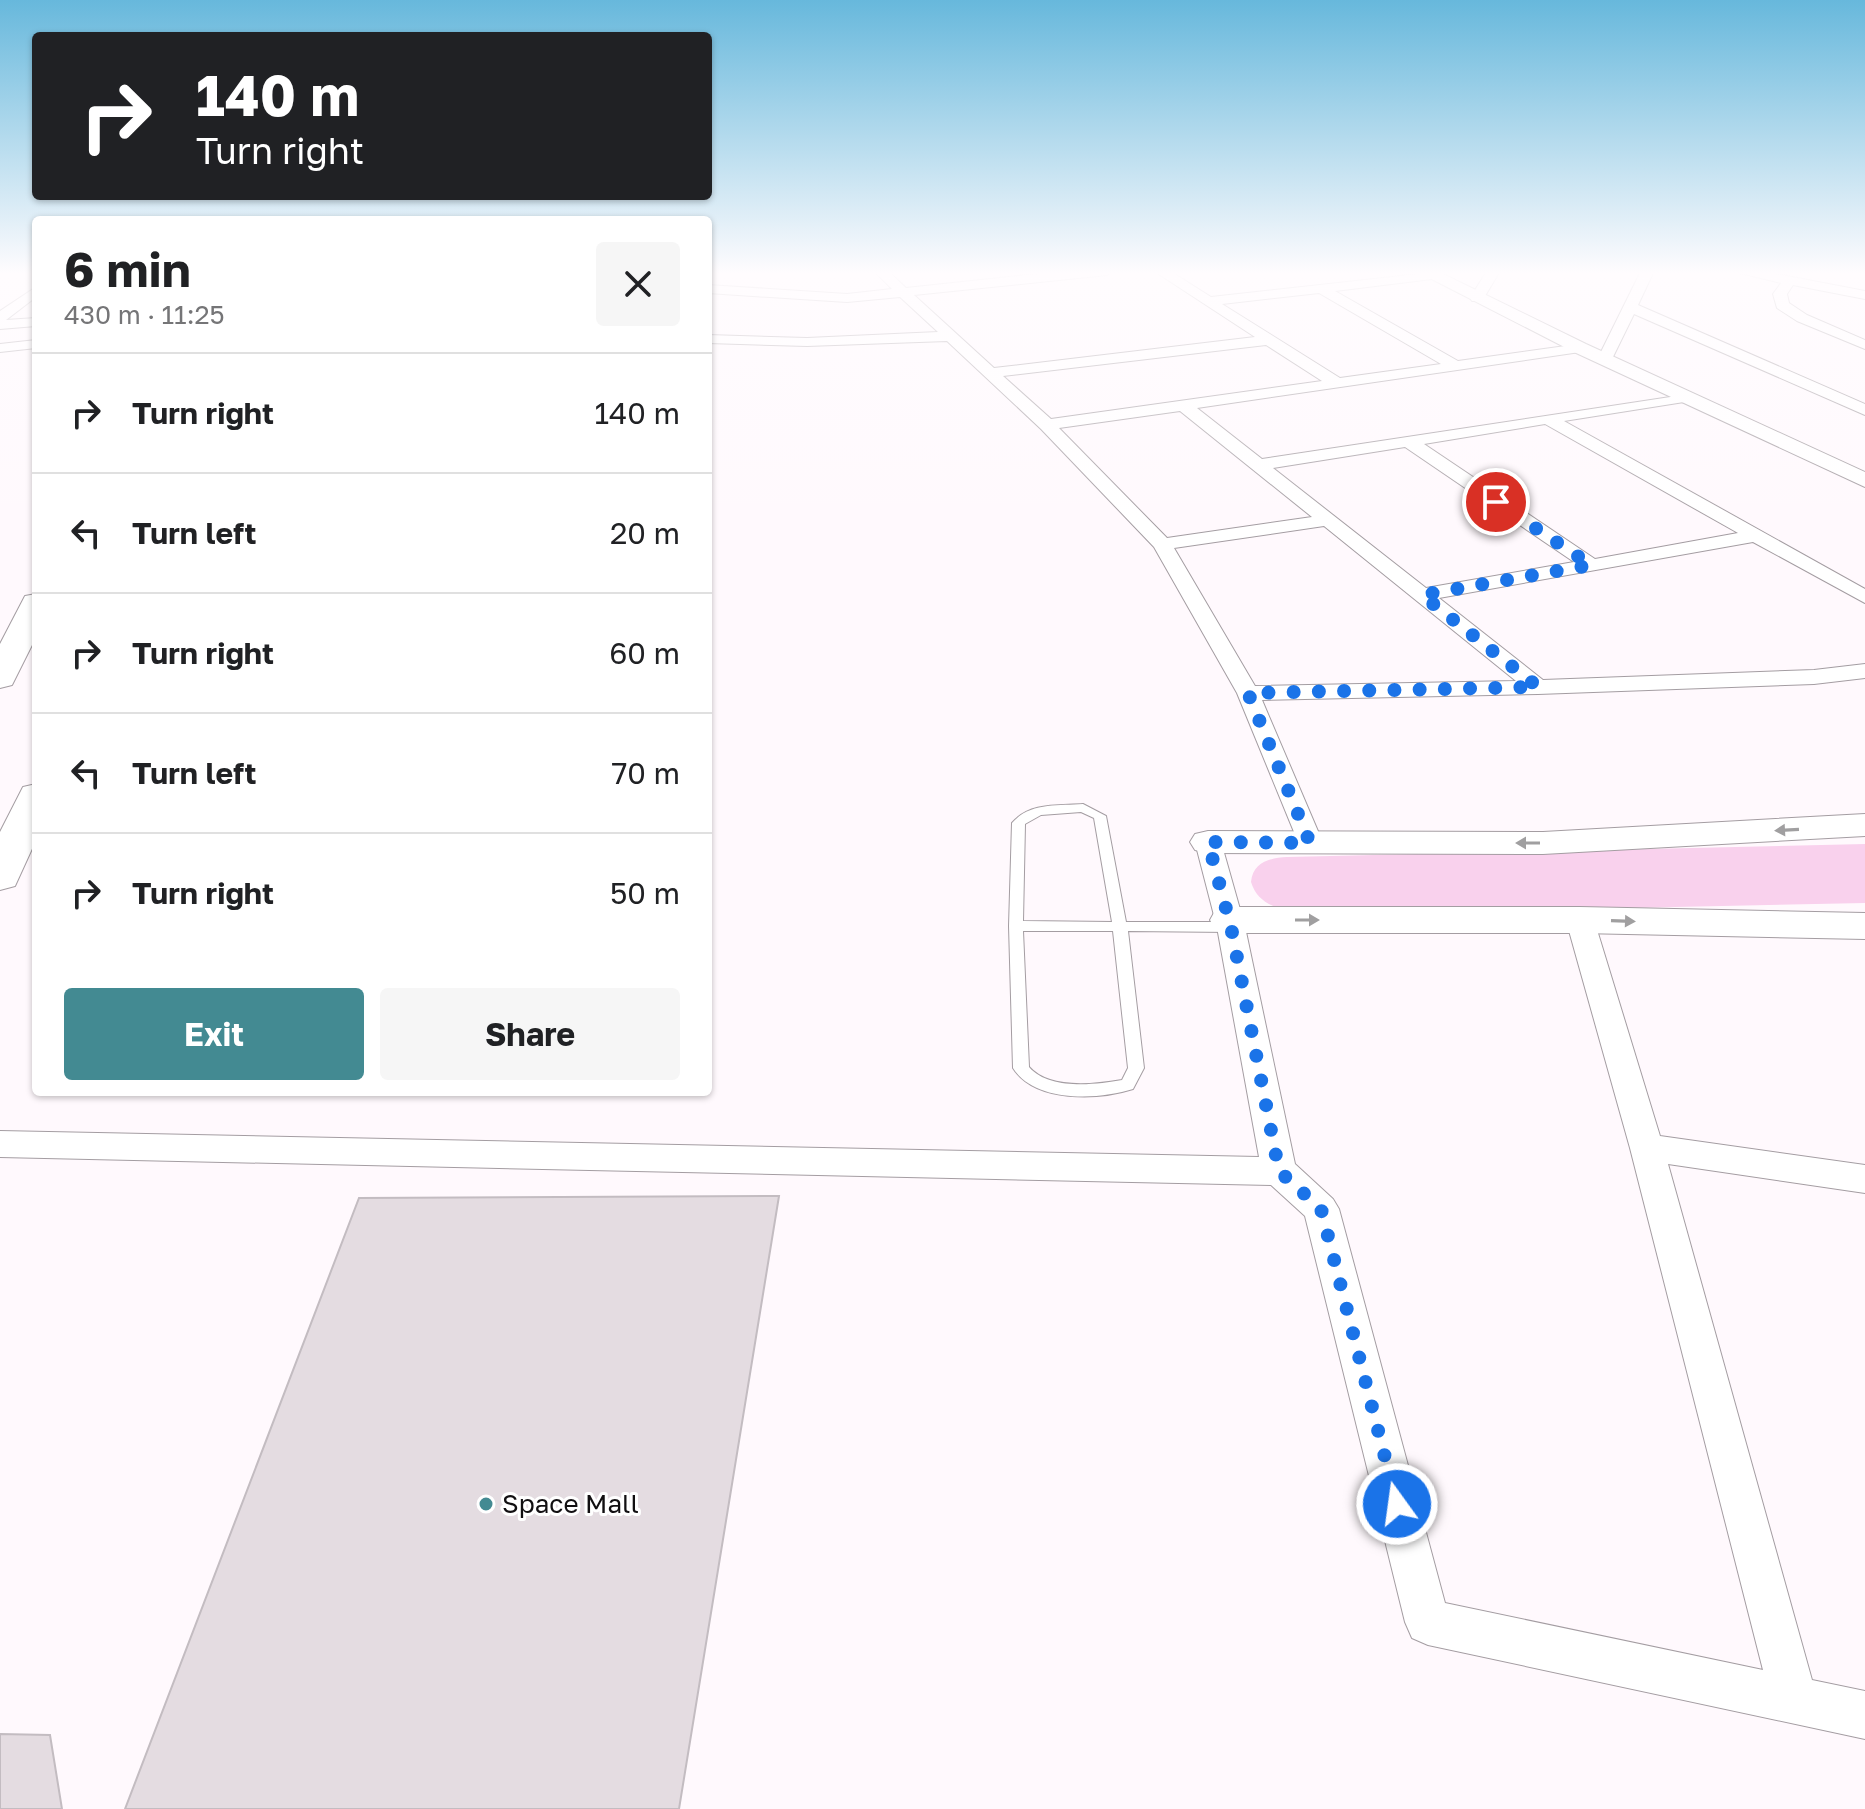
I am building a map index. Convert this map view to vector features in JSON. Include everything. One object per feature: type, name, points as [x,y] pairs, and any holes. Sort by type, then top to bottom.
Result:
[{"type":"main road","points":[[0,678],[32,611]]},
{"type":"main road","points":[[0,877],[32,804]]},
{"type":"main road","points":[[1208,842],[1543,843],[1865,825]]},
{"type":"main road","points":[[1230,924],[1580,920],[1855,929]]},
{"type":"street","points":[[971,355],[1047,425],[1162,544],[1248,693],[1310,843]]},
{"type":"street","points":[[990,373],[1139,355]]},
{"type":"street","points":[[1293,355],[1337,383]]},
{"type":"street","points":[[1438,355],[1456,366]]},
{"type":"street","points":[[1047,425],[1529,355]]},
{"type":"street","points":[[1595,355],[1865,480]]},
{"type":"street","points":[[1605,360],[1607,355]]},
{"type":"street","points":[[1741,355],[1865,410]]},
{"type":"street","points":[[1259,465],[1684,397]]},
{"type":"street","points":[[1184,406],[1538,687]]},
{"type":"street","points":[[1548,419],[1865,597]]},
{"type":"street","points":[[1408,441],[1591,565]]},
{"type":"street","points":[[1162,544],[1328,520]]},
{"type":"street","points":[[1422,595],[1756,536]]},
{"type":"street","points":[[1248,693],[1538,687],[1814,677],[1865,671]]},
{"type":"street","points":[[1208,842],[1230,924],[1279,1171],[1321,1209],[1428,1622],[1865,1715]]},
{"type":"street","points":[[1580,920],[1647,1148],[1794,1700]]},
{"type":"street","points":[[0,1144],[1279,1171]]},
{"type":"street","points":[[1647,1148],[1865,1179]]},
{"type":"lane","points":[[1083,808],[1100,816],[1120,927],[1136,1068],[1127,1085],[1108,1089],[1041,1086],[1026,1078],[1021,1068],[1016,926],[1019,823],[1024,816],[1083,808]]},
{"type":"lane","points":[[1016,926],[1230,924]]},
{"type":"shaded area","points":[[1865,844],[1865,903],[1308,915],[1266,903],[1251,882],[1255,870],[1263,862],[1287,857]]},
{"type":"building","name":"Space Mall","points":[[779,1196],[679,1809],[125,1809],[359,1198]]},
{"type":"building","points":[[0,1734],[50,1735],[62,1809],[0,1809]]},
{"type":"place","name":"Space Mall","points":[[486,1504]]},
{"type":"route","points":[[1397,1504],[1321,1209],[1279,1171],[1231,927],[1208,842],[1310,843],[1248,693],[1538,687],[1422,595],[1591,565],[1496,502]]}]
